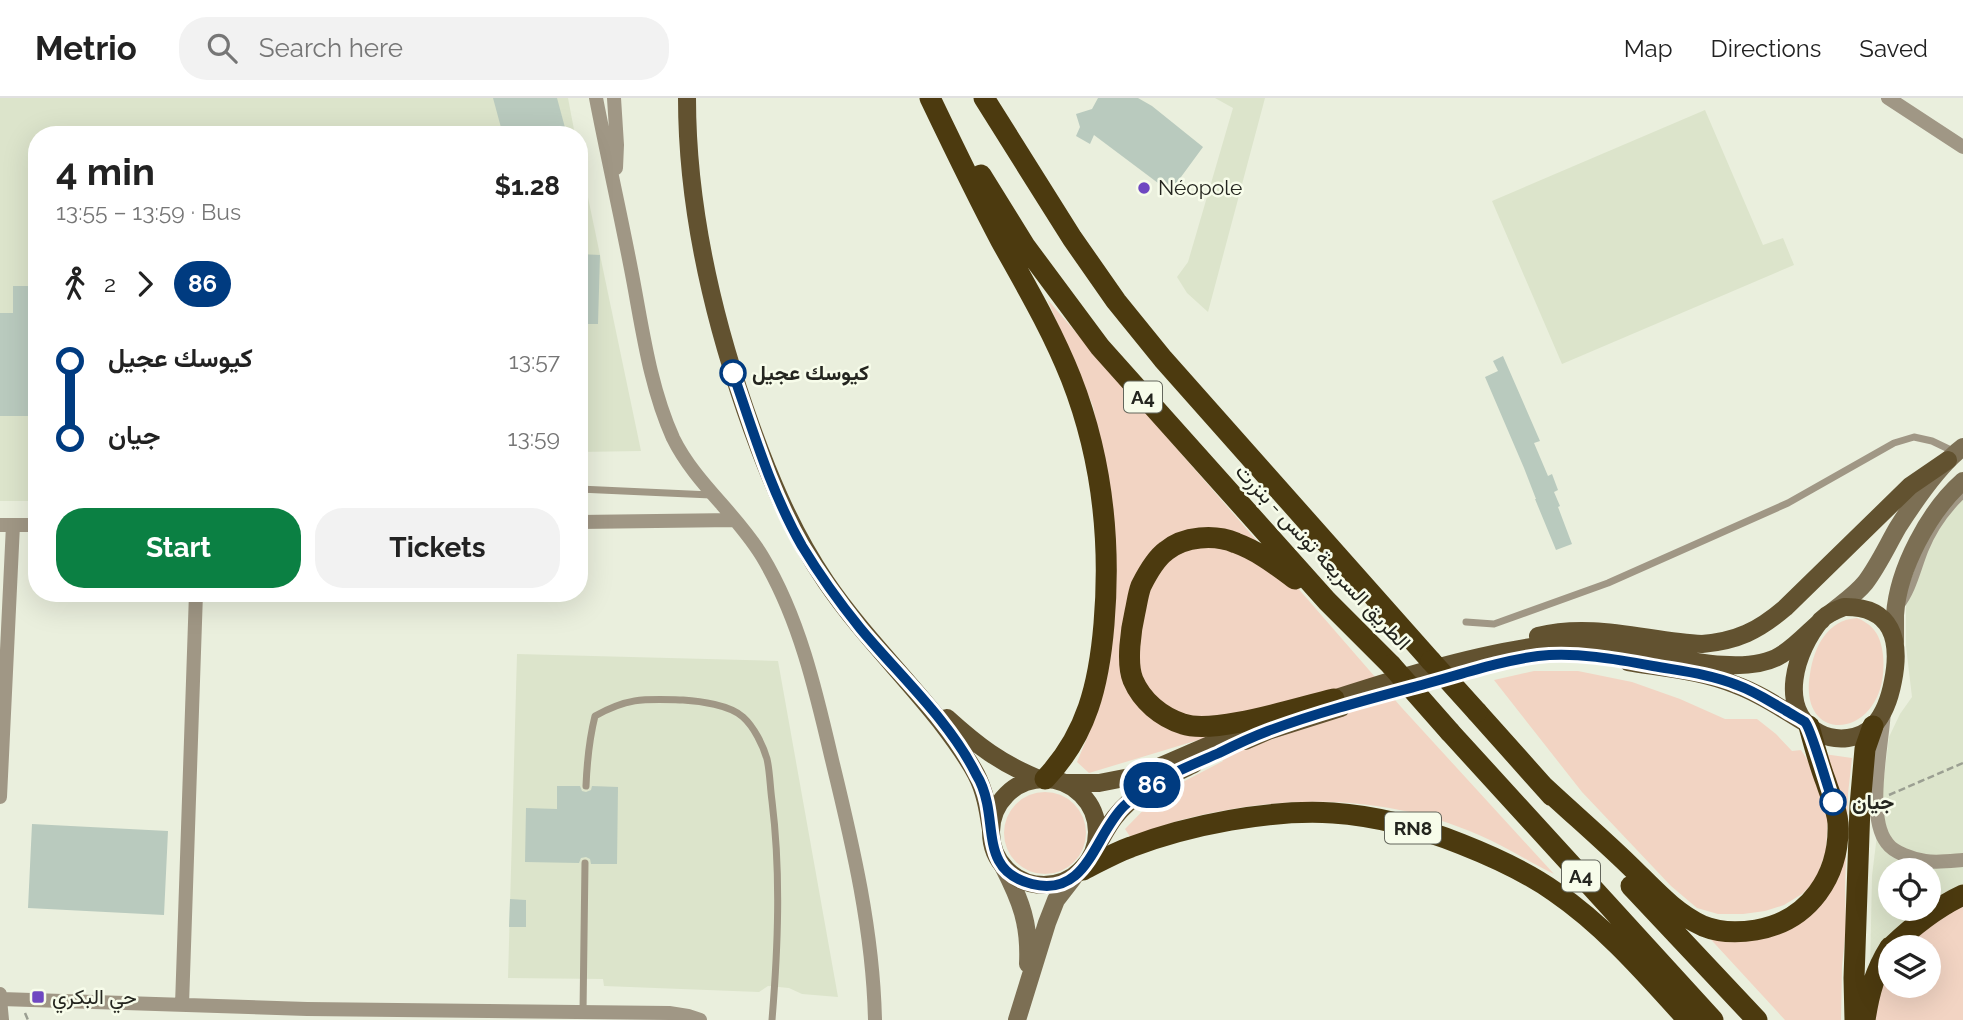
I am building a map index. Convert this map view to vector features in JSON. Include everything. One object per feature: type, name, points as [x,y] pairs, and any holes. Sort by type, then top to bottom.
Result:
[{"type":"highway","points":[[930,98],[969,180],[1054,338],[1072,380],[1099,475],[1106,531],[1107,585],[1103,639],[1094,687],[1083,724],[1049,780]]},
{"type":"highway","name":"الطريق السريعة تونس - بنزرت","points":[[936,98],[1025,246],[1100,347],[1327,601],[1391,665],[1713,1020]]},
{"type":"highway","name":"الطريق السريعة تونس - بنزرت","points":[[984,98],[1072,238],[1116,301],[1163,359],[1627,882],[1757,1020]]},
{"type":"highway","points":[[1327,601],[1259,553],[1234,542],[1208,537],[1185,541],[1166,551],[1140,588],[1133,618],[1131,677],[1141,695],[1153,708],[1184,725],[1204,727],[1228,724],[1334,699]]},
{"type":"highway","points":[[1855,1020],[1860,806],[1865,749],[1879,718]]},
{"type":"highway","points":[[1543,786],[1656,892],[1702,925],[1718,930],[1742,932],[1779,925],[1793,917],[1818,894],[1831,870],[1836,849],[1838,820],[1806,724]]},
{"type":"highway","name":"RN8","points":[[1078,874],[1130,847],[1231,820],[1286,814],[1332,813],[1387,821],[1478,850],[1555,891],[1588,916],[1622,948],[1688,1020]]},
{"type":"highway","points":[[1904,935],[1948,902],[1963,895]]},
{"type":"highway","points":[[1865,1020],[1870,988],[1878,965]]},
{"type":"main road","points":[[687,98],[687,135],[695,210],[709,283],[729,362],[776,491],[803,546],[860,628],[914,687],[980,747],[1011,768],[1079,792],[1090,804],[1096,819],[1098,835],[1094,851]]},
{"type":"main road","points":[[991,830],[1000,802],[1011,790],[1024,783],[1049,780],[1099,783],[1140,775],[1264,721],[1480,657],[1541,635],[1590,630],[1702,644],[1751,633],[1785,608],[1910,486],[1956,453]]},
{"type":"main road","points":[[1078,874],[1125,805],[1150,786],[1256,736],[1376,697],[1539,656],[1615,659],[1736,684],[1764,697],[1829,737],[1842,739],[1855,736],[1879,718],[1890,695],[1897,654],[1889,627],[1870,610],[1844,607],[1827,616],[1780,656],[1760,663],[1714,664],[1614,647],[1573,644],[1540,645],[1480,657]]},
{"type":"main road","points":[[1806,724],[1794,698],[1794,682],[1804,647],[1827,616]]},
{"type":"main road","points":[[914,687],[961,749],[977,775],[987,801],[992,843],[1003,866]]},
{"type":"main road","name":"RN8","points":[[1003,866],[1021,880],[1043,886],[1059,884],[1078,874]]},
{"type":"street","points":[[596,98],[647,354],[660,403],[673,437],[690,468],[761,554],[785,598],[803,650],[850,834],[869,929],[875,1020]]},
{"type":"street","points":[[614,98],[617,145],[614,183]]},
{"type":"street","points":[[1888,98],[1963,147]]},
{"type":"street","points":[[1827,616],[1862,586],[1909,511],[1956,453]]},
{"type":"street","points":[[1895,642],[1895,613],[1918,541],[1931,517],[1952,490],[1963,481]]},
{"type":"street","points":[[588,522],[734,520]]},
{"type":"street","points":[[0,797],[7,525],[28,525]]},
{"type":"street","points":[[182,1005],[196,602]]},
{"type":"street","points":[[1879,718],[1876,816],[1880,832],[1888,846],[1902,854],[1925,861],[1963,860]]},
{"type":"street","points":[[1003,866],[1026,918],[1029,946],[1026,985]]},
{"type":"street","points":[[1017,1020],[1026,985],[1056,900],[1078,874]]},
{"type":"street","points":[[0,994],[2,1020]]},
{"type":"street","points":[[0,999],[307,1009],[669,1013],[700,1020]]},
{"type":"lane","points":[[1466,622],[1494,624],[1608,583],[1788,503],[1894,443],[1914,437],[1932,441],[1956,453]]},
{"type":"lane","points":[[588,489],[712,495]]},
{"type":"lane","points":[[1895,613],[1909,596],[1927,546],[1944,513],[1963,495]]},
{"type":"lane","points":[[586,786],[588,749],[596,716],[616,705],[643,699],[699,701],[724,707],[742,716],[756,734],[766,757],[776,836],[778,898],[772,1020]]},
{"type":"lane","points":[[583,1012],[585,863]]},
{"type":"path","points":[[1876,800],[1963,763]]},
{"type":"shaded area","points":[[0,98],[568,98],[573,126],[28,126],[28,501],[0,501]]},
{"type":"shaded area","points":[[1215,98],[1265,98],[1208,312],[1187,293],[1177,277],[1188,262],[1233,108]]},
{"type":"shaded area","points":[[1705,110],[1763,245],[1783,238],[1794,265],[1562,364],[1492,201]]},
{"type":"shaded area","points":[[588,197],[600,255],[641,451],[588,452]]},
{"type":"shaded area","points":[[1047,299],[1402,708],[1554,874],[1489,839],[1443,821],[1369,805],[1294,802],[1256,805],[1181,820],[1131,838],[1125,829],[1158,795],[1223,761],[1205,738],[1089,773],[1077,762],[1089,733],[1098,691],[1112,506],[1093,406]]},
{"type":"shaded area","points":[[1963,483],[1963,904],[1941,917],[1941,858],[1878,858],[1878,921],[1934,921],[1910,935],[1878,935],[1878,989],[1869,1020],[1872,876],[1889,737],[1912,697],[1906,646],[1906,575]]},
{"type":"shaded area","points":[[1857,618],[1876,632],[1880,642],[1883,655],[1882,683],[1873,704],[1860,718],[1845,725],[1829,724],[1817,715],[1810,698],[1812,664],[1819,645],[1830,629]]},
{"type":"shaded area","points":[[517,654],[778,661],[838,997],[802,994],[789,988],[768,986],[759,992],[604,986],[603,979],[508,978]]},
{"type":"shaded area","points":[[1534,671],[1578,671],[1632,682],[1725,719],[1757,719],[1792,751],[1801,750],[1812,767],[1828,815],[1826,851],[1816,880],[1802,894],[1784,905],[1765,911],[1718,914],[1697,908],[1671,886],[1582,792],[1494,680]]},
{"type":"shaded area","points":[[1824,754],[1852,758],[1848,794],[1846,928],[1841,1020],[1785,1020],[1704,932],[1778,927],[1838,862]]},
{"type":"shaded area","points":[[1045,792],[1061,795],[1074,804],[1083,817],[1086,833],[1083,849],[1074,862],[1061,871],[1045,874],[1029,871],[1016,862],[1007,849],[1004,833],[1007,817],[1016,804],[1029,795]]},
{"type":"shaded area","points":[[1963,904],[1963,1020],[1871,1020],[1878,998],[1941,998],[1941,935],[1915,935],[1935,921],[1941,921],[1941,917]]},
{"type":"building","points":[[493,98],[557,98],[565,126],[501,126]]},
{"type":"building","points":[[1098,98],[1138,98],[1203,147],[1170,192],[1094,135],[1090,144],[1076,136],[1080,127],[1076,114],[1092,109]]},
{"type":"building","points":[[588,254],[600,255],[598,324],[588,324]]},
{"type":"building","points":[[13,286],[28,286],[28,416],[0,416],[0,313],[13,313]]},
{"type":"building","points":[[1503,356],[1540,441],[1534,443],[1548,476],[1552,474],[1558,490],[1554,492],[1572,544],[1556,550],[1485,377],[1498,371],[1493,361]]},
{"type":"building","points":[[557,786],[580,786],[582,791],[586,792],[591,790],[592,786],[618,787],[617,864],[591,864],[586,857],[581,858],[579,863],[525,862],[526,808],[557,809]]},
{"type":"building","points":[[32,824],[168,831],[164,915],[28,908]]},
{"type":"building","points":[[510,899],[526,900],[526,927],[509,927]]},
{"type":"bus line","name":"86","points":[[733,373],[772,481],[803,546],[860,628],[914,687],[961,749],[977,775],[987,801],[996,855],[1014,876],[1028,883],[1043,886],[1059,884],[1073,878],[1090,861],[1113,820],[1125,805],[1150,786],[1198,762],[1268,731],[1376,697],[1539,656],[1615,659],[1712,677],[1764,697],[1809,726],[1833,802]]},
{"type":"place","name":"Néopole","points":[[1144,188]]},
{"type":"place","name":"كيوسك عجيل","points":[[733,373]]},
{"type":"place","name":"جيان","points":[[1833,802]]},
{"type":"place","name":"حي البكري","points":[[38,997]]}]
